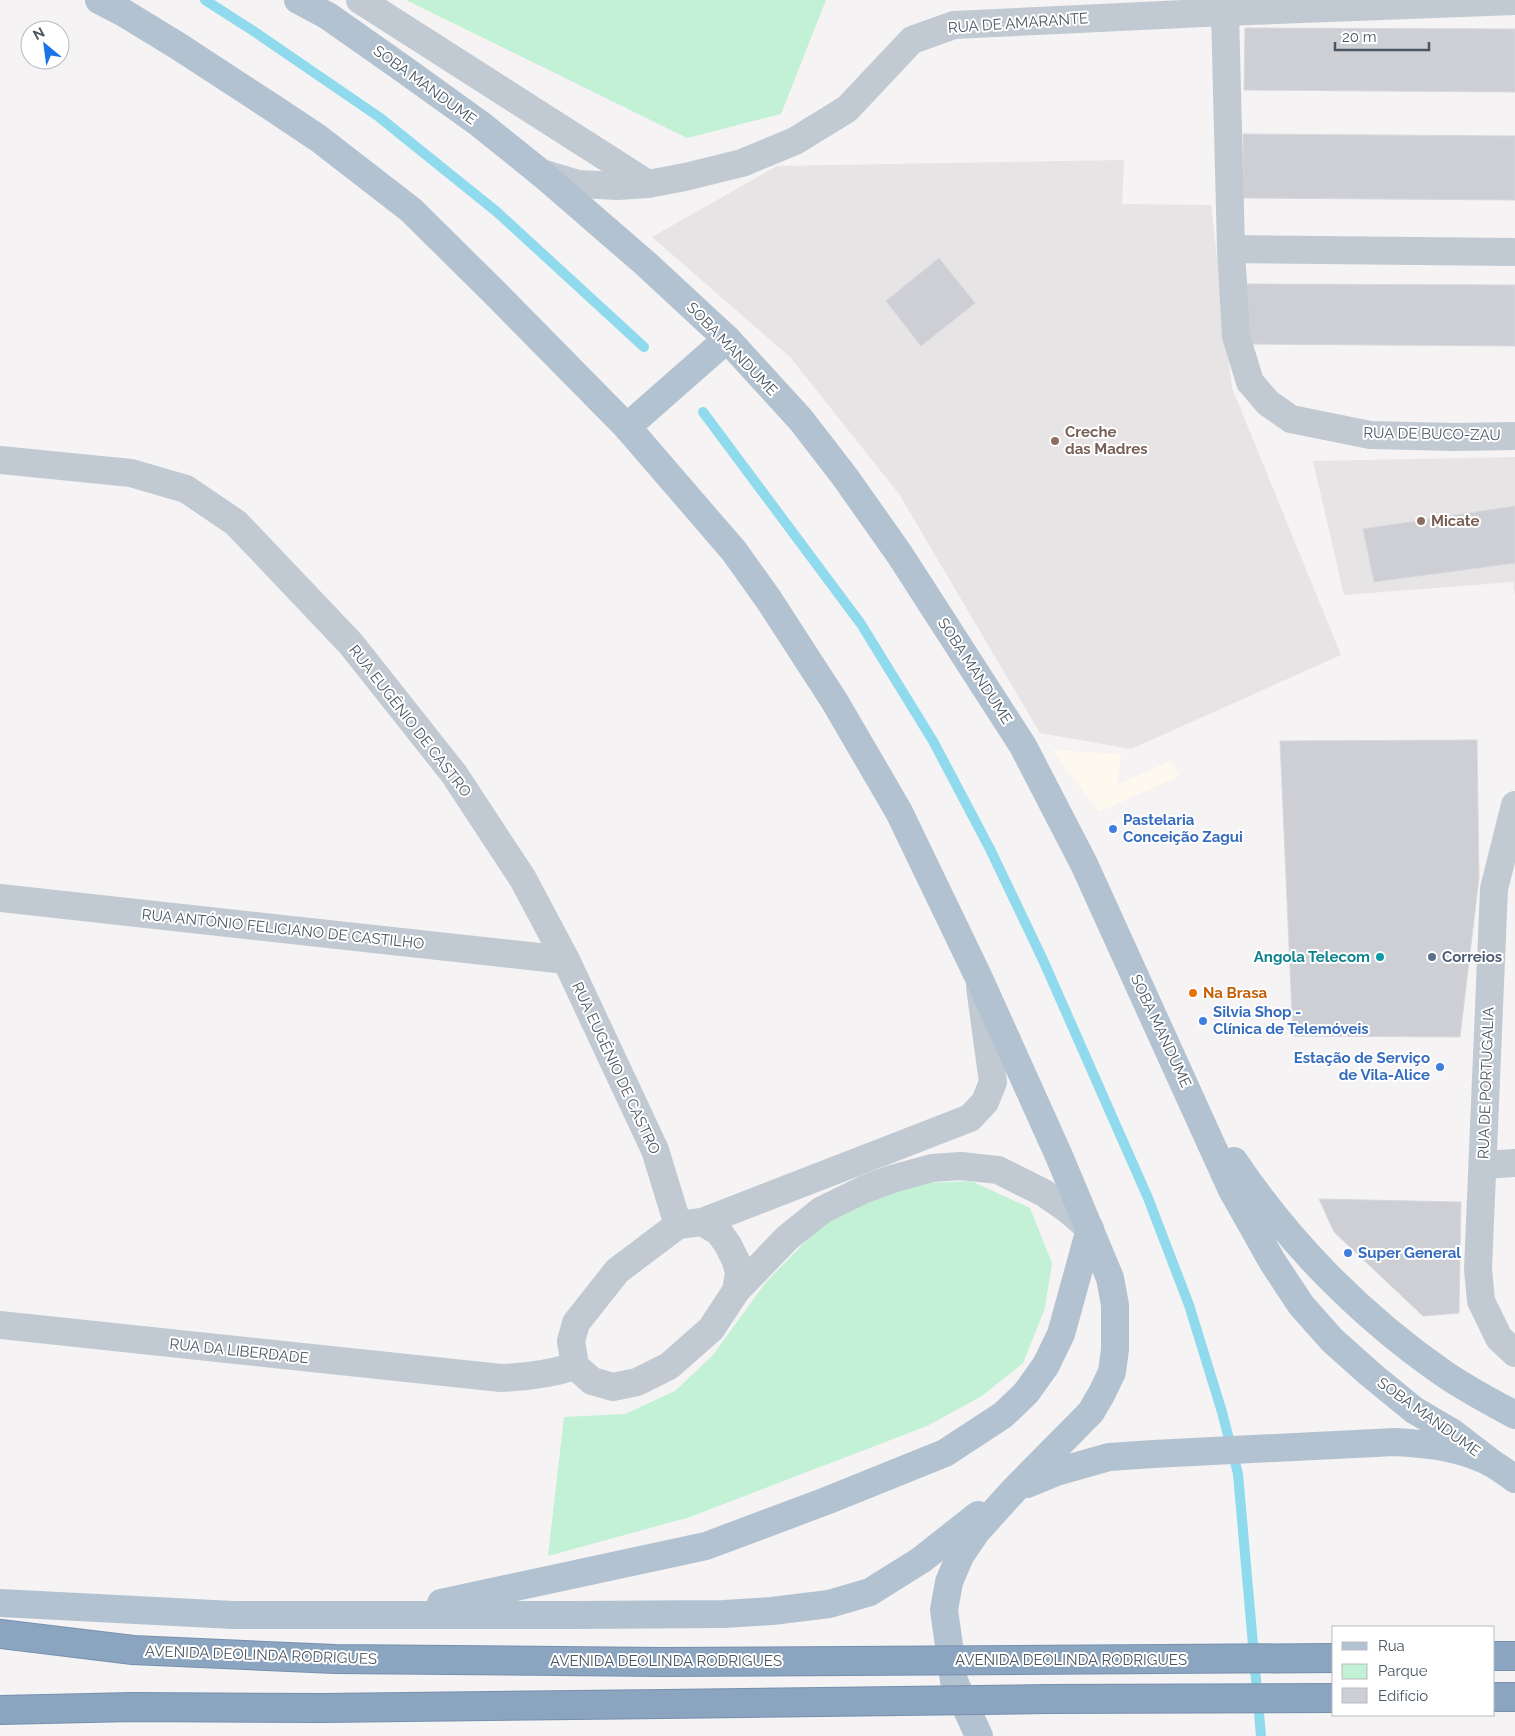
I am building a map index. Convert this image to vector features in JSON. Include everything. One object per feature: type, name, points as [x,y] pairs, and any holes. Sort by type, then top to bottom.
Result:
[{"type":"highway","name":"AVENIDA DEOLINDA RODRIGUES","points":[[0,1634],[133,1650],[335,1659],[662,1662],[1332,1658]]},
{"type":"highway","points":[[1495,1656],[1515,1656]]},
{"type":"highway","points":[[1495,1697],[1515,1697]]},
{"type":"highway","points":[[0,1710],[133,1707],[323,1708],[1048,1699],[1332,1698]]},
{"type":"main road","points":[[99,0],[178,46],[266,103],[318,138],[411,210],[627,427],[734,551],[769,600],[836,702],[899,812],[978,976],[1090,1229],[1110,1278],[1115,1305],[1115,1349],[1112,1372],[1090,1412],[976,1531],[960,1556],[949,1582],[944,1610],[954,1681],[979,1736]]},
{"type":"main road","name":"SOBA MANDUME","points":[[298,0],[319,8],[480,124],[541,173],[645,263],[727,339],[801,420],[845,477],[900,556],[1023,746],[1084,864],[1192,1098],[1232,1190],[1272,1261],[1301,1305],[1332,1340],[1370,1374],[1414,1410],[1453,1432],[1492,1463]]},
{"type":"main road","points":[[627,427],[727,339]]},
{"type":"main road","points":[[1192,1098],[1247,1180],[1305,1251],[1338,1285],[1370,1315],[1444,1374],[1515,1416]]},
{"type":"main road","points":[[388,1615],[706,1546],[826,1502],[945,1453],[1003,1415],[1026,1393],[1046,1365],[1061,1334],[1090,1229]]},
{"type":"main road","points":[[0,1603],[233,1616],[724,1614],[772,1612],[829,1604],[870,1592],[921,1560],[1015,1489],[1056,1472],[1109,1457],[1366,1442],[1395,1442],[1427,1444],[1460,1451],[1492,1463],[1515,1479]]},
{"type":"street","points":[[360,0],[648,184]]},
{"type":"street","name":"RUA DE AMARANTE","points":[[541,173],[578,184],[618,186],[648,184],[742,163],[795,141],[847,109],[912,40],[954,25],[1225,12],[1515,2]]},
{"type":"street","points":[[1225,12],[1231,249],[1515,252]]},
{"type":"street","name":"RUA DE BUCO-ZAU","points":[[1231,249],[1236,336],[1250,382],[1268,403],[1291,419],[1370,435],[1515,436]]},
{"type":"street","name":"RUA EUGÊNIO DE CASTRO","points":[[0,460],[131,473],[186,489],[236,523],[351,644],[454,774],[523,879],[566,960],[690,1224]]},
{"type":"street","name":"RUA DE PORTUGALIA","points":[[1515,805],[1504,889],[1483,1165],[1478,1269],[1481,1301],[1499,1338],[1515,1353]]},
{"type":"street","name":"RUA ANTÓNIO FELICIANO DE CASTILHO","points":[[0,898],[566,960]]},
{"type":"street","points":[[978,976],[992,1082],[985,1102],[970,1118],[690,1224],[617,1272],[576,1323],[571,1342],[575,1366],[592,1381],[613,1387],[637,1382],[669,1366],[711,1329],[736,1291],[787,1238],[822,1210],[865,1189],[932,1168],[961,1166],[998,1170],[1044,1193],[1067,1209],[1090,1229]]},
{"type":"street","points":[[1483,1165],[1515,1163]]},
{"type":"street","points":[[690,1224],[719,1232],[728,1245],[736,1261],[739,1273],[736,1291]]},
{"type":"street","name":"RUA DA LIBERDADE","points":[[0,1325],[501,1378],[560,1371],[575,1366]]},
{"type":"shaded area","name":"Creche das Madres","points":[[1124,160],[1122,204],[1211,205],[1232,388],[1341,655],[1131,749],[1040,733],[899,494],[790,357],[652,237],[777,166]]},
{"type":"shaded area","name":"Micate","points":[[1515,457],[1515,595],[1513,582],[1344,595],[1313,461]]},
{"type":"shaded area","points":[[1052,750],[1121,754],[1117,785],[1170,761],[1179,776],[1099,812]]},
{"type":"green space","points":[[406,0],[826,0],[781,114],[687,138]]},
{"type":"green space","points":[[971,1181],[1030,1208],[1052,1263],[1045,1308],[1023,1363],[982,1396],[927,1426],[690,1517],[548,1556],[564,1417],[625,1414],[675,1391],[713,1355],[766,1282],[823,1224],[905,1184]]},
{"type":"building","points":[[1245,28],[1515,29],[1515,92],[1244,90]]},
{"type":"building","points":[[1243,134],[1515,136],[1515,200],[1243,198]]},
{"type":"building","points":[[939,258],[975,303],[921,346],[886,301]]},
{"type":"building","points":[[1247,284],[1515,285],[1515,346],[1246,344]]},
{"type":"building","points":[[1515,506],[1515,563],[1374,582],[1363,529]]},
{"type":"building","name":"Angola Telecom","points":[[1477,740],[1479,878],[1460,1037],[1293,1036],[1280,741]]},
{"type":"building","points":[[1319,1199],[1461,1202],[1459,1313],[1423,1316],[1334,1232]]},
{"type":"waterway","points":[[205,0],[379,117],[497,212],[644,347]]},
{"type":"waterway","points":[[703,412],[861,624],[933,741],[990,849],[1043,960],[1148,1198],[1189,1305],[1222,1412],[1238,1474],[1261,1736]]},
{"type":"place","name":"Creche das Madres","points":[[1055,441]]},
{"type":"place","name":"Micate","points":[[1421,521]]},
{"type":"place","name":"Pastelaria Conceição Zagui","points":[[1113,829]]},
{"type":"place","name":"Angola Telecom","points":[[1380,957]]},
{"type":"place","name":"Correios","points":[[1432,957]]},
{"type":"place","name":"Na Brasa","points":[[1193,993]]},
{"type":"place","name":"Silvia Shop - Clínica de Telemóveis","points":[[1203,1021]]},
{"type":"place","name":"Estação de Serviço de Vila-Alice","points":[[1440,1067]]},
{"type":"place","name":"Super General","points":[[1348,1253]]}]
